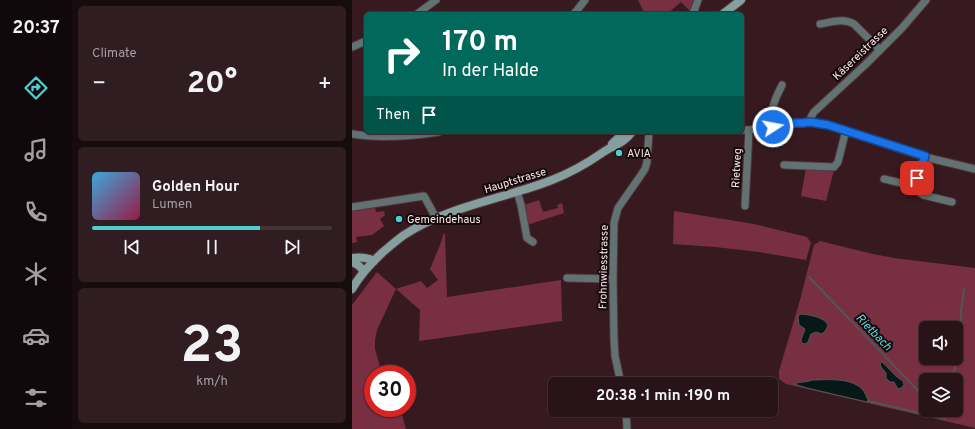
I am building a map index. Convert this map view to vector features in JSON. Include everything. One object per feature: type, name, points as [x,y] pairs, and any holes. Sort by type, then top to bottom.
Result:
[{"type":"main road","points":[[726,12],[741,0]]},
{"type":"main road","name":"Hauptstrasse","points":[[606,150],[622,134]]},
{"type":"main road","name":"Hauptstrasse","points":[[352,289],[371,267],[403,235],[436,218],[462,208],[518,191],[563,175],[585,164],[618,144],[630,134]]},
{"type":"main road","points":[[352,258],[368,258],[371,267],[358,265],[352,262]]},
{"type":"main road","name":"Hauptstrasse","points":[[352,294],[371,267]]},
{"type":"street","points":[[420,12],[436,0]]},
{"type":"street","points":[[576,12],[585,0]]},
{"type":"street","points":[[694,12],[698,0]]},
{"type":"street","name":"Käsereistrasse","points":[[810,122],[814,112],[902,28],[926,0]]},
{"type":"street","points":[[820,24],[842,20],[851,22],[880,50]]},
{"type":"street","points":[[352,47],[364,41]]},
{"type":"street","points":[[773,127],[773,108],[782,85]]},
{"type":"street","points":[[745,130],[810,122],[828,125],[925,156],[975,169]]},
{"type":"street","name":"Rietweg","points":[[745,130],[745,206]]},
{"type":"street","points":[[784,165],[834,167],[838,162],[846,130]]},
{"type":"street","points":[[352,134],[369,136],[416,134]]},
{"type":"street","name":"Frohnwiesstrasse","points":[[620,377],[614,339],[613,279],[616,212],[641,176],[647,162],[649,134]]},
{"type":"street","points":[[884,179],[903,184],[910,184],[914,182],[917,178],[925,156]]},
{"type":"street","points":[[914,182],[919,192],[923,195],[952,202]]},
{"type":"street","points":[[518,191],[527,238],[533,242]]},
{"type":"street","points":[[352,207],[424,196],[436,218]]},
{"type":"street","points":[[567,278],[613,279]]},
{"type":"street","points":[[627,417],[628,429]]},
{"type":"shaded area","points":[[638,0],[695,0],[691,12],[681,2],[669,12],[644,12]]},
{"type":"shaded area","points":[[806,168],[834,170],[826,201],[801,196]]},
{"type":"shaded area","points":[[539,200],[543,212],[558,208],[557,205],[562,203],[564,213],[527,225],[524,205]]},
{"type":"shaded area","points":[[375,207],[376,212],[384,211],[385,215],[380,219],[384,226],[372,235],[356,237],[357,242],[352,243],[352,210]]},
{"type":"shaded area","points":[[674,211],[754,224],[807,237],[811,243],[806,260],[759,252],[673,244]]},
{"type":"shaded area","points":[[444,233],[447,297],[561,280],[562,321],[419,341],[420,310],[396,289],[421,281],[427,288],[438,280],[430,269]]},
{"type":"shaded area","points":[[820,241],[894,258],[975,268],[975,428],[928,417],[963,417],[963,373],[919,373],[919,415],[786,384],[779,379],[779,371],[800,300],[814,245]]},
{"type":"shaded area","points":[[377,272],[396,289],[377,330],[375,349],[379,365],[364,365],[364,417],[403,417],[406,429],[352,429],[352,305]]},
{"type":"shaded area","points":[[801,314],[820,318],[828,325],[822,334],[816,332],[811,334],[808,342],[805,344],[802,343],[801,340],[805,329],[799,325],[798,316]]},
{"type":"shaded area","points":[[882,362],[903,381],[904,385],[901,388],[898,389],[894,382],[890,382],[886,378],[886,373],[881,367],[880,363]]},
{"type":"shaded area","points":[[812,380],[838,380],[857,385],[865,393],[868,401],[794,384]]},
{"type":"waterway","name":"Rietbach","points":[[809,277],[919,392]]},
{"type":"waterway","points":[[954,373],[959,351],[964,289]]},
{"type":"waterway","points":[[868,401],[945,419]]},
{"type":"place","name":"AVIA","points":[[619,153]]},
{"type":"place","name":"Gemeindehaus","points":[[399,219]]},
{"type":"route","points":[[773,127],[810,122],[828,125],[925,156],[917,178]]}]
